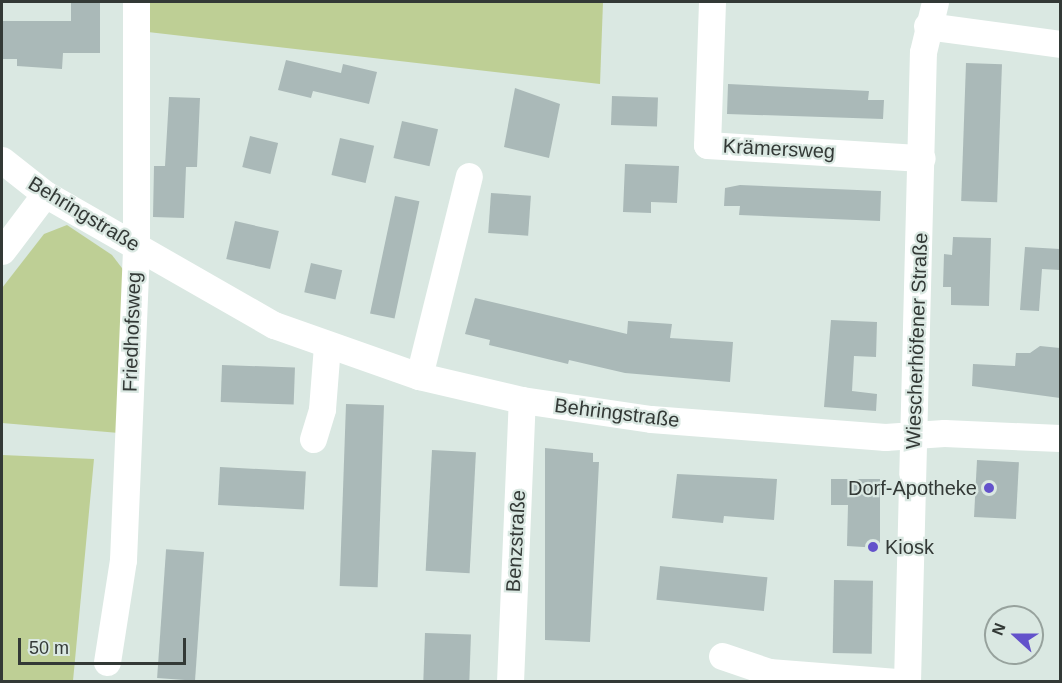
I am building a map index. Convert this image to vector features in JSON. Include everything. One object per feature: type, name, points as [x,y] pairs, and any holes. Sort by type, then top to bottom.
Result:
[{"type":"street","name":"Friedhofsweg","points":[[107,662],[123,560],[136,245],[136,2]]},
{"type":"street","name":"Krämersweg","points":[[712,2],[707,145],[922,158]]},
{"type":"street","name":"Wiescherhöfener Straße","points":[[907,681],[922,158],[931,14]]},
{"type":"street","points":[[931,14],[1060,44]]},
{"type":"street","name":"Behringstraße","points":[[2,160],[45,194],[274,325],[327,346],[419,376],[522,400],[651,419],[885,437],[914,435],[1060,438]]},
{"type":"street","points":[[419,376],[469,176]]},
{"type":"street","points":[[2,251],[45,194]]},
{"type":"street","points":[[313,439],[322,409],[327,346]]},
{"type":"street","name":"Benzstraße","points":[[510,681],[522,400]]},
{"type":"street","points":[[722,656],[769,672],[897,681]]},
{"type":"green space","points":[[148,2],[603,2],[600,84],[148,32]]},
{"type":"green space","points":[[67,225],[112,255],[125,272],[119,433],[2,423],[2,288],[44,234]]},
{"type":"green space","points":[[2,455],[94,459],[73,681],[2,681]]},
{"type":"building","points":[[71,2],[100,2],[100,53],[63,53],[62,69],[17,66],[17,59],[2,59],[2,21],[71,21]]},
{"type":"building","points":[[286,60],[341,73],[343,64],[377,72],[369,104],[313,91],[311,98],[278,90]]},
{"type":"building","points":[[966,63],[1002,64],[997,202],[961,201]]},
{"type":"building","points":[[728,84],[869,91],[868,100],[884,100],[883,119],[727,114]]},
{"type":"building","points":[[515,88],[560,104],[549,158],[504,147]]},
{"type":"building","points":[[612,96],[658,98],[657,127],[611,125]]},
{"type":"building","points":[[169,97],[200,98],[197,167],[186,167],[184,218],[153,217],[154,166],[165,166]]},
{"type":"building","points":[[402,121],[438,129],[430,166],[393,158]]},
{"type":"building","points":[[250,136],[278,143],[270,174],[242,167]]},
{"type":"building","points":[[340,138],[374,146],[366,183],[331,175]]},
{"type":"building","points":[[625,164],[679,166],[677,203],[651,202],[651,213],[623,212]]},
{"type":"building","points":[[740,185],[881,191],[880,221],[739,215],[740,206],[724,206],[725,188]]},
{"type":"building","points":[[491,193],[531,196],[528,236],[488,233]]},
{"type":"building","points":[[395,196],[419,201],[395,319],[370,313]]},
{"type":"building","points":[[235,221],[279,231],[270,269],[226,259]]},
{"type":"building","points":[[953,237],[991,238],[989,306],[951,305],[951,287],[943,287],[944,254],[952,255]]},
{"type":"building","points":[[1025,247],[1060,249],[1060,270],[1042,269],[1039,311],[1020,310]]},
{"type":"building","points":[[311,263],[342,270],[335,299],[304,292]]},
{"type":"building","points":[[475,298],[627,334],[628,321],[672,324],[670,338],[733,342],[730,382],[625,373],[569,360],[568,364],[489,345],[490,340],[465,334]]},
{"type":"building","points":[[831,320],[877,322],[876,357],[854,356],[852,391],[877,394],[876,411],[824,407]]},
{"type":"building","points":[[1040,346],[1060,348],[1060,398],[972,386],[973,364],[1015,366],[1016,353],[1030,353]]},
{"type":"building","points":[[222,365],[295,368],[294,405],[221,402]]},
{"type":"building","points":[[346,404],[384,405],[378,587],[340,586]]},
{"type":"building","points":[[545,448],[593,453],[593,462],[599,462],[590,642],[545,640]]},
{"type":"building","points":[[432,450],[476,452],[470,573],[426,571]]},
{"type":"building","points":[[977,460],[1019,462],[1016,519],[974,517]]},
{"type":"building","points":[[220,467],[306,472],[304,509],[218,505]]},
{"type":"building","points":[[677,474],[777,479],[774,520],[724,516],[723,523],[672,518]]},
{"type":"building","points":[[831,479],[880,479],[880,548],[847,546],[848,505],[831,505]]},
{"type":"building","points":[[166,549],[204,552],[195,681],[157,678]]},
{"type":"building","points":[[660,566],[767,577],[764,611],[656,600]]},
{"type":"building","points":[[834,580],[873,581],[872,654],[833,653]]},
{"type":"building","points":[[425,633],[471,635],[469,682],[423,681]]},
{"type":"place","name":"Dorf-Apotheke","points":[[989,488]]},
{"type":"place","name":"Kiosk","points":[[873,547]]}]
